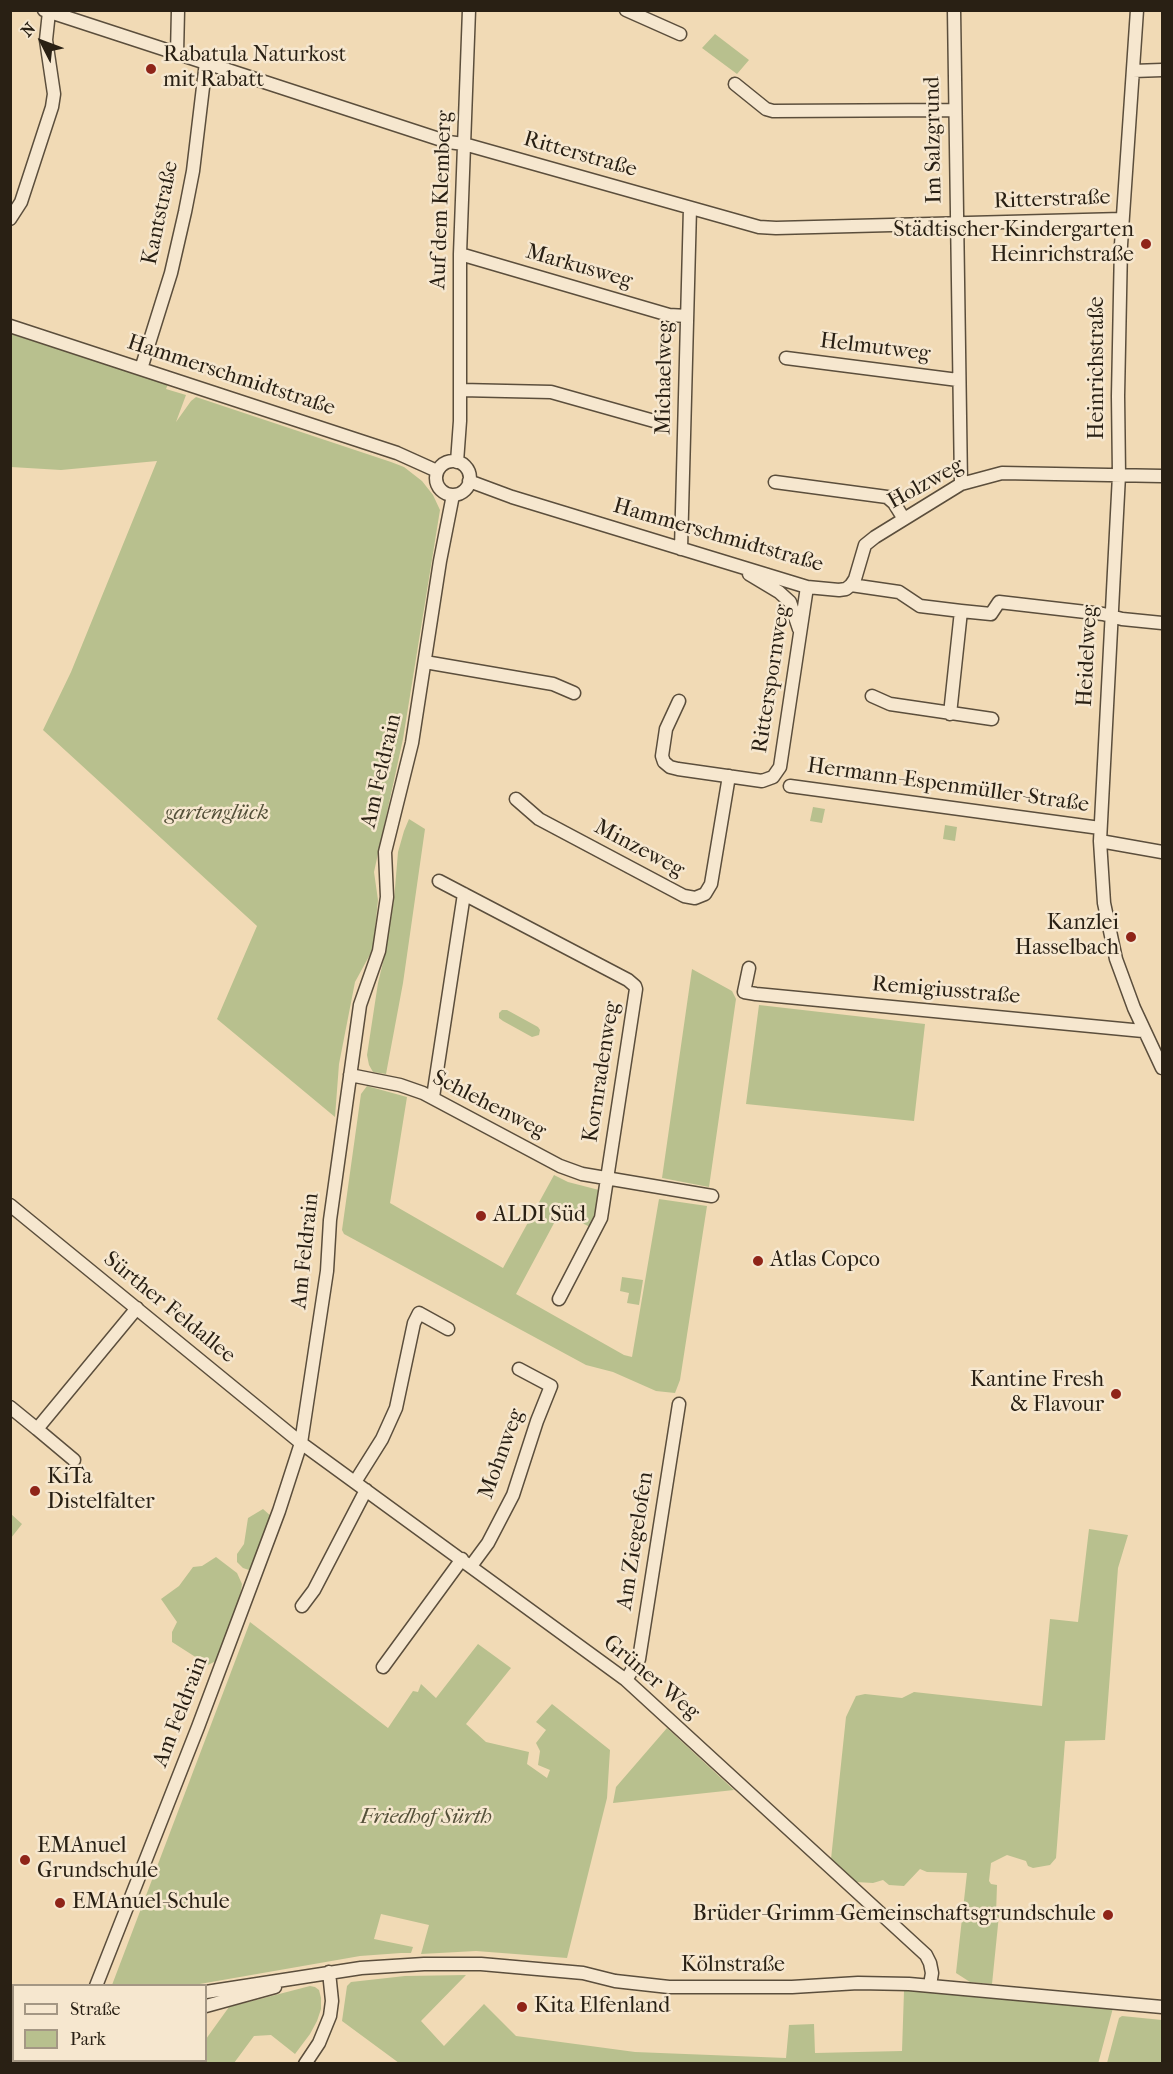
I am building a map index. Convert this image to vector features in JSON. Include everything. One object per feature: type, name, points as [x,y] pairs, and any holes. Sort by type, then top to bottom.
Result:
[{"type":"street","points":[[177,54],[178,10]]},
{"type":"street","name":"Auf dem Klemberg","points":[[457,462],[461,390],[460,254],[469,10]]},
{"type":"street","points":[[626,10],[680,34]]},
{"type":"street","name":"Im Salzgrund","points":[[954,10],[961,484]]},
{"type":"street","name":"Heinrichstraße","points":[[1119,475],[1118,396],[1122,219],[1137,10]]},
{"type":"street","points":[[10,219],[21,202],[52,107],[54,94],[46,40],[46,11]]},
{"type":"street","name":"Ritterstraße","points":[[46,11],[448,142],[465,144],[768,228],[1122,219]]},
{"type":"street","name":"Kantstraße","points":[[141,369],[171,273],[185,212],[193,171],[206,62]]},
{"type":"street","points":[[1133,70],[1162,70]]},
{"type":"street","points":[[735,84],[766,109],[773,111],[954,110]]},
{"type":"street","name":"Michaelweg","points":[[681,549],[690,208]]},
{"type":"street","name":"Markusweg","points":[[460,254],[669,315],[687,316]]},
{"type":"street","name":"Hammerschmidtstraße","points":[[10,326],[398,453],[438,471]]},
{"type":"street","name":"Helmutweg","points":[[786,358],[958,380]]},
{"type":"street","points":[[461,390],[551,392],[654,422]]},
{"type":"street","points":[[457,462],[468,471],[469,481],[462,492],[453,495],[445,493],[438,486],[436,477],[438,471],[446,463],[457,462]]},
{"type":"street","name":"Holzweg","points":[[851,585],[865,545],[961,484],[1002,473],[1162,476]]},
{"type":"street","name":"Heidelweg","points":[[1119,475],[1100,834],[1103,892],[1110,934],[1124,985],[1162,1068]]},
{"type":"street","name":"Hammerschmidtstraße","points":[[469,481],[512,497],[807,587],[839,590],[851,585],[900,592],[920,606],[961,611],[991,614],[999,602],[1103,614],[1162,624]]},
{"type":"street","points":[[775,482],[887,497],[894,503],[904,519]]},
{"type":"street","name":"Am Feldrain","points":[[97,1984],[210,1696],[283,1501],[301,1443],[327,1271],[330,1220],[360,1005],[379,951],[387,897],[385,852],[412,743],[453,495]]},
{"type":"street","points":[[738,567],[786,597],[790,602],[800,633]]},
{"type":"street","name":"Ritterspornweg","points":[[729,776],[762,781],[773,777],[780,767],[807,587]]},
{"type":"street","points":[[950,714],[961,611]]},
{"type":"street","points":[[425,662],[553,684],[574,693]]},
{"type":"street","points":[[872,696],[890,704],[992,719]]},
{"type":"street","points":[[679,700],[666,729],[662,756],[664,762],[678,769],[729,776]]},
{"type":"street","name":"Minzeweg","points":[[516,800],[539,819],[684,896],[695,898],[705,894],[711,884],[729,776]]},
{"type":"street","name":"Hermann-Espenmüller-Straße","points":[[790,786],[1100,834]]},
{"type":"street","points":[[1100,834],[1162,852]]},
{"type":"street","name":"Kornradenweg","points":[[439,881],[628,980],[635,986],[636,995],[607,1179]]},
{"type":"street","points":[[433,1097],[464,894]]},
{"type":"street","name":"Remigiusstraße","points":[[749,968],[744,992],[1143,1030]]},
{"type":"street","name":"Schlehenweg","points":[[350,1075],[400,1085],[433,1097],[560,1166],[582,1174],[712,1196]]},
{"type":"street","points":[[559,1299],[596,1231],[601,1218],[607,1179]]},
{"type":"street","name":"Sürther Feldallee","points":[[10,1205],[301,1443]]},
{"type":"street","points":[[37,1429],[137,1308]]},
{"type":"street","points":[[355,1482],[382,1438],[396,1408],[414,1323],[419,1313],[448,1329]]},
{"type":"street","name":"Mohnweg","points":[[466,1563],[488,1543],[513,1495],[539,1413],[551,1386],[519,1369]]},
{"type":"street","name":"Am Ziegelofen","points":[[626,1680],[639,1659],[679,1404]]},
{"type":"street","points":[[10,1407],[74,1460]]},
{"type":"street","name":"Grüner Weg","points":[[301,1443],[626,1680],[926,1955],[932,1973],[930,1985]]},
{"type":"street","points":[[302,1606],[314,1590],[366,1490]]},
{"type":"street","points":[[383,1667],[466,1563]]},
{"type":"street","name":"Kölnstraße","points":[[207,1992],[361,1968],[424,1964],[481,1964],[583,1973],[615,1981],[669,1987],[792,1987],[858,1983],[930,1985],[1162,2007]]},
{"type":"street","points":[[305,2064],[319,2043],[330,2016],[332,2001],[329,1972]]},
{"type":"street","name":"Kölnstraße","points":[[207,2006],[304,1977]]},
{"type":"green space","points":[[715,34],[749,60],[737,74],[702,48]]},
{"type":"green space","name":"gartenglück","points":[[11,334],[168,384],[166,389],[186,395],[176,422],[196,397],[404,467],[422,481],[433,495],[440,510],[403,739],[374,872],[378,900],[373,949],[355,982],[339,1064],[335,1117],[217,1019],[257,926],[43,730],[71,672],[157,461],[61,470],[11,467]]},
{"type":"green space","points":[[813,807],[825,809],[822,823],[810,821]]},
{"type":"green space","points":[[409,819],[425,829],[403,983],[386,1074],[373,1072],[367,1055],[394,900],[398,852]]},
{"type":"green space","points":[[945,825],[957,827],[955,841],[943,839]]},
{"type":"green space","points":[[692,969],[732,991],[736,999],[709,1187],[662,1178]]},
{"type":"green space","points":[[759,1005],[925,1024],[914,1121],[746,1104]]},
{"type":"green space","points":[[502,1010],[507,1010],[538,1027],[539,1035],[532,1037],[499,1018]]},
{"type":"green space","points":[[367,1086],[407,1097],[390,1203],[503,1268],[554,1175],[568,1182],[599,1190],[597,1213],[592,1228],[560,1212],[516,1294],[624,1355],[632,1357],[659,1199],[707,1206],[680,1380],[675,1393],[656,1391],[613,1372],[586,1365],[344,1234],[342,1230],[361,1094]]},
{"type":"green space","points":[[622,1277],[643,1280],[639,1305],[627,1303],[629,1293],[620,1291]]},
{"type":"green space","points":[[263,1509],[272,1517],[253,1567],[249,1570],[237,1562],[237,1554],[244,1544],[248,1518]]},
{"type":"green space","points":[[11,1514],[22,1524],[11,1538]]},
{"type":"green space","points":[[1089,1529],[1128,1535],[1118,1568],[1105,1740],[1065,1741],[1056,1858],[1050,1865],[1033,1868],[1028,1866],[1026,1861],[1007,1855],[991,1863],[989,1881],[997,1885],[996,1914],[999,1915],[992,1984],[970,1982],[956,1973],[967,1873],[927,1872],[920,1869],[904,1886],[889,1885],[883,1880],[873,1883],[856,1882],[831,1859],[846,1717],[856,1696],[865,1694],[902,1698],[914,1692],[1042,1706],[1050,1619],[1078,1622]]},
{"type":"green space","points":[[216,1557],[237,1573],[242,1584],[240,1598],[216,1661],[208,1665],[172,1642],[172,1632],[177,1622],[161,1599],[179,1586],[193,1567],[202,1566]]},
{"type":"green space","name":"Friedhof Sürth","points":[[250,1622],[388,1728],[413,1691],[418,1692],[421,1684],[436,1698],[478,1644],[511,1668],[466,1724],[486,1742],[529,1752],[527,1764],[547,1778],[550,1770],[538,1765],[540,1751],[536,1743],[546,1730],[536,1722],[552,1704],[610,1750],[607,1798],[567,1958],[476,1951],[421,1954],[429,1925],[381,1914],[374,1939],[413,1947],[411,1953],[360,1956],[200,1984],[112,1984]]},
{"type":"green space","points":[[667,1728],[734,1790],[613,1803],[616,1787]]},
{"type":"green space","points":[[466,1975],[421,2021],[444,2046],[484,2004],[516,2036],[635,2052],[786,2058],[789,2025],[814,2024],[815,2053],[902,2051],[904,1991],[924,1990],[1113,2008],[1098,2064],[399,2063],[342,2021],[347,1986],[351,1982],[405,1976]]},
{"type":"green space","points":[[310,1986],[319,1990],[321,1998],[321,2009],[317,2021],[295,2054],[271,2035],[254,2036],[234,2063],[187,2063],[207,2062],[207,2038],[229,2007]]},
{"type":"green space","points":[[1122,2016],[1162,2020],[1162,2063],[1107,2063],[1119,2018]]},
{"type":"place","name":"Rabatula Naturkost mit Rabatt","points":[[151,69]]},
{"type":"place","name":"Städtischer Kindergarten Heinrichstraße","points":[[1146,244]]},
{"type":"place","name":"Kanzlei Hasselbach","points":[[1131,937]]},
{"type":"place","name":"ALDI Süd","points":[[481,1216]]},
{"type":"place","name":"Atlas Copco","points":[[758,1261]]},
{"type":"place","name":"Kantine Fresh & Flavour","points":[[1116,1394]]},
{"type":"place","name":"KiTa Distelfalter","points":[[35,1491]]},
{"type":"place","name":"EMAnuel Grundschule","points":[[25,1860]]},
{"type":"place","name":"EMAnuel-Schule","points":[[60,1903]]},
{"type":"place","name":"Brüder-Grimm-Gemeinschaftsgrundschule","points":[[1108,1915]]},
{"type":"place","name":"Kita Elfenland","points":[[522,2007]]}]
